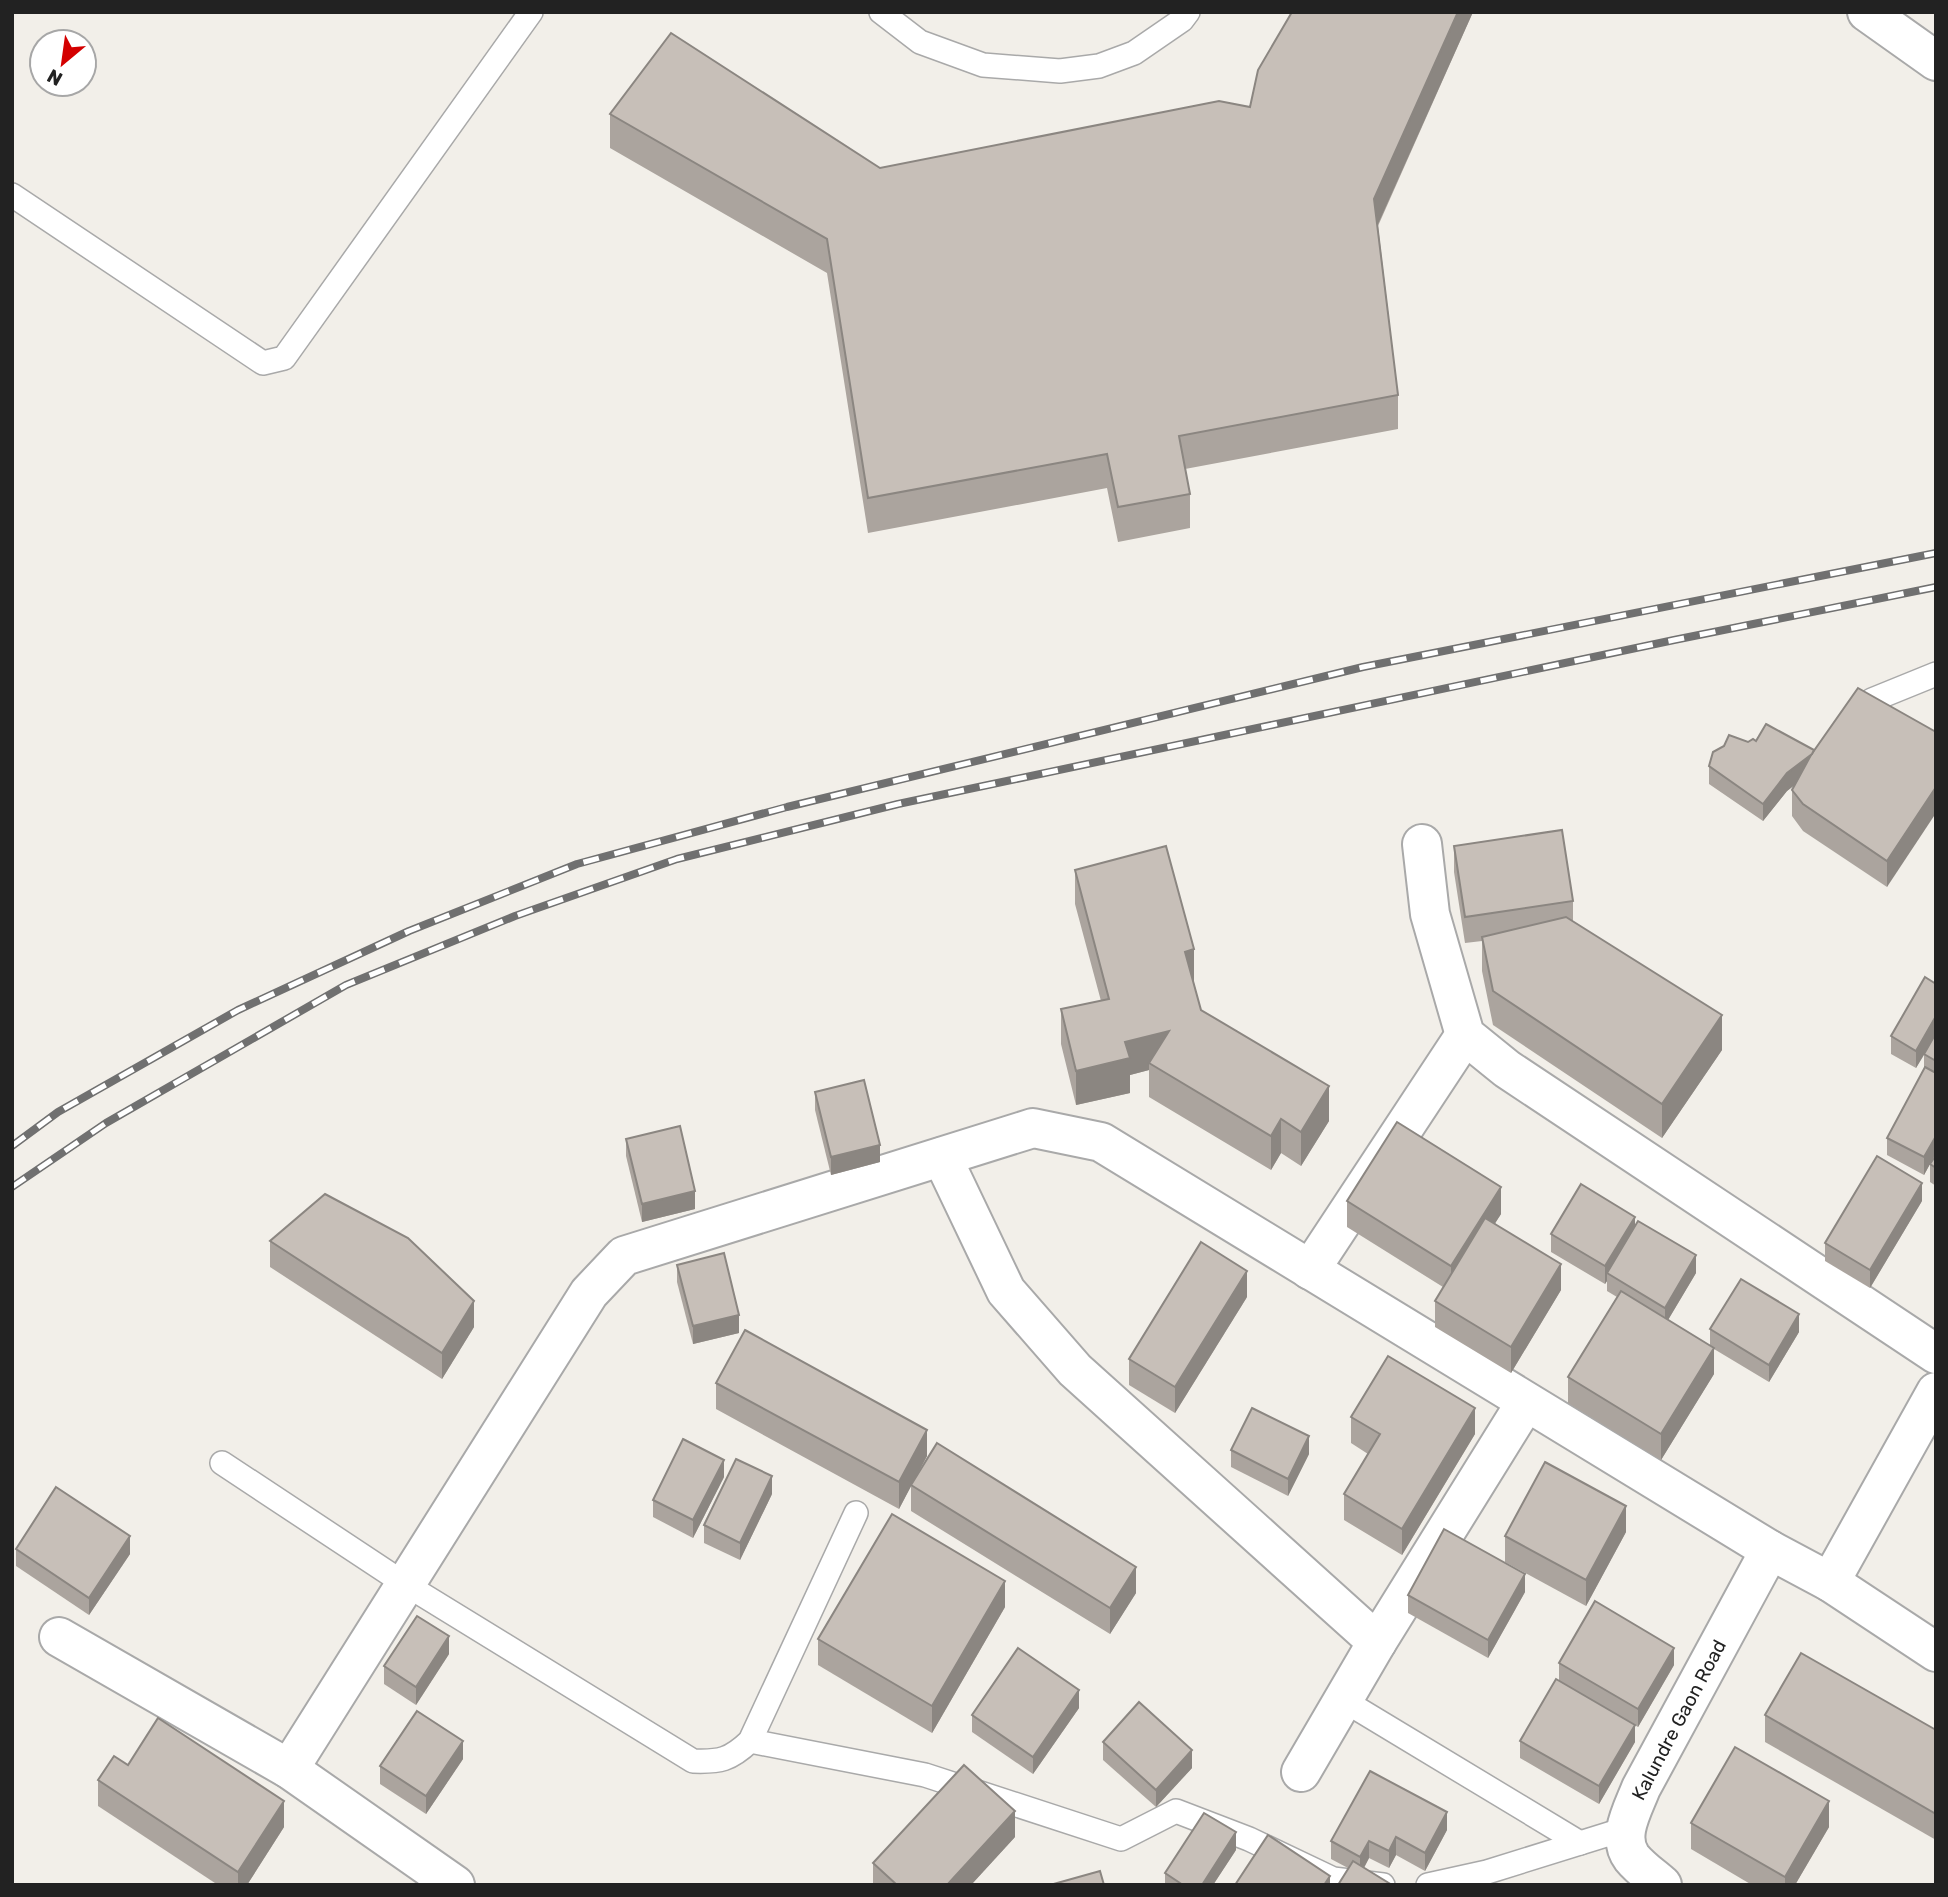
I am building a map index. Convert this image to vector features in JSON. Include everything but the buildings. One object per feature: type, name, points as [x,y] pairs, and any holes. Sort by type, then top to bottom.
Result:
[{"type":"street","points":[[1867,12],[1936,61]]},
{"type":"street","points":[[1422,844],[1430,914],[1465,1035],[1507,1069],[1936,1354]]},
{"type":"street","points":[[1310,1270],[1465,1035]]},
{"type":"street","points":[[289,1769],[589,1293],[624,1256],[1033,1128],[1101,1142],[1770,1550],[1830,1582],[1936,1652]]},
{"type":"street","points":[[942,1157],[1006,1291],[1076,1370],[1377,1642]]},
{"type":"street","points":[[1830,1582],[1936,1392]]},
{"type":"street","points":[[1301,1772],[1377,1642],[1526,1402]]},
{"type":"street","name":"Kalundre Gaon Road","points":[[1625,1829],[1641,1788],[1770,1550]]},
{"type":"street","points":[[59,1637],[289,1769],[455,1885]]},
{"type":"street","points":[[1625,1829],[1631,1857],[1662,1885]]},
{"type":"lane","points":[[12,195],[263,363],[284,358],[531,12]]},
{"type":"lane","points":[[881,12],[920,41],[983,65],[1060,71],[1099,66],[1134,53],[1182,20],[1188,12]]},
{"type":"lane","points":[[1872,701],[1936,674]]},
{"type":"lane","points":[[222,1463],[405,1584],[693,1761],[717,1762],[737,1753],[750,1741],[856,1513]]},
{"type":"lane","points":[[1343,1700],[1580,1843]]},
{"type":"lane","points":[[750,1741],[925,1775],[1121,1839],[1176,1811],[1249,1839],[1333,1879],[1383,1885]]},
{"type":"lane","points":[[1428,1885],[1489,1878],[1625,1829]]},
{"type":"railway","points":[[12,1146],[58,1112],[238,1010],[409,931],[577,864],[787,807],[1363,667],[1936,553]]},
{"type":"railway","points":[[12,1187],[106,1123],[346,985],[515,916],[677,859],[898,804],[1936,587]]}]
